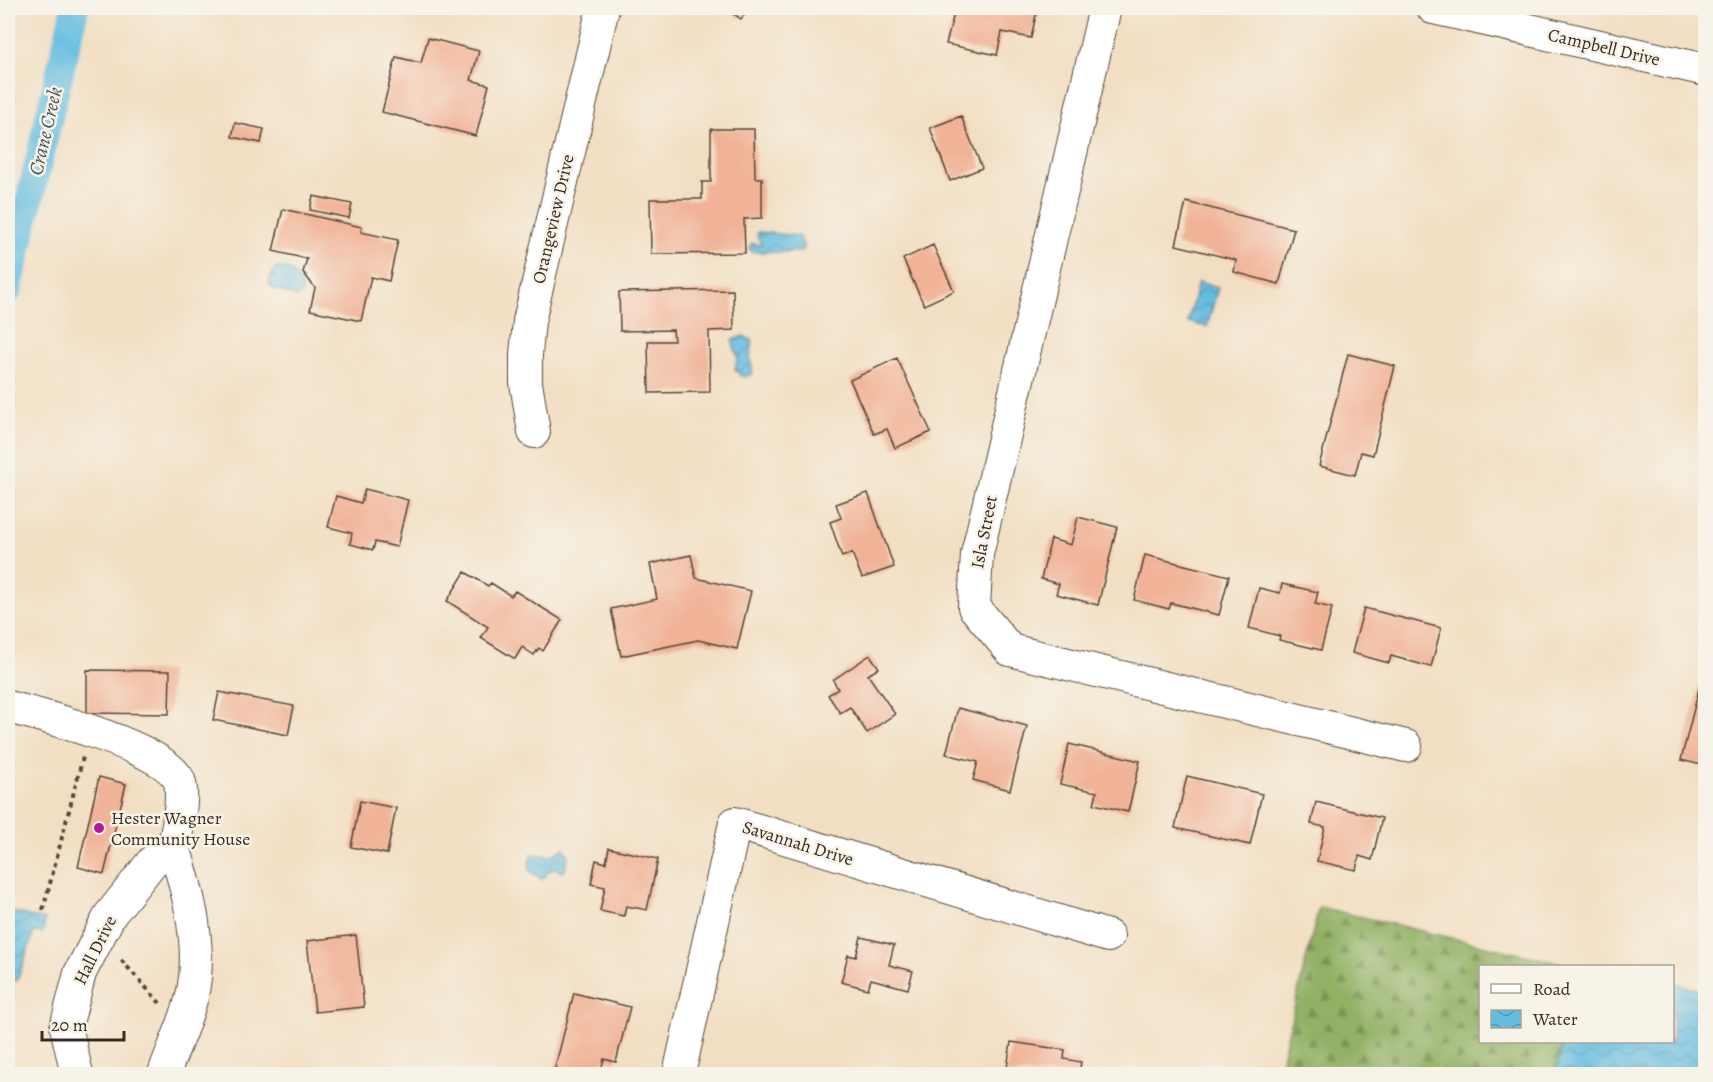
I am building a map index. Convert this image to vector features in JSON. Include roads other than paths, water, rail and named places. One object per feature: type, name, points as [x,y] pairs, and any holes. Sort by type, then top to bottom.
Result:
[{"type":"street","name":"Orangeview Drive","points":[[534,432],[526,383],[529,321],[603,8]]},
{"type":"street","name":"Isla Street","points":[[1105,8],[977,554],[974,607],[1010,650],[1406,746]]},
{"type":"street","name":"Campbell Drive","points":[[1433,8],[1706,70]]},
{"type":"street","points":[[8,707],[142,750],[173,770],[180,782],[180,810],[174,847],[186,885],[194,930],[196,960],[192,997],[164,1074]]},
{"type":"street","name":"Savannah Drive","points":[[679,1074],[735,823],[1108,936]]},
{"type":"street","name":"Hall Drive","points":[[77,1074],[66,1027],[80,973],[110,915],[153,861],[174,847]]},
{"type":"water","points":[[758,232],[798,236],[803,244],[802,250],[801,252],[752,252],[749,248],[752,243],[762,245],[757,236]]},
{"type":"water","points":[[276,268],[286,269],[293,274],[303,290],[300,295],[296,297],[272,288],[269,283],[270,277]]},
{"type":"water","points":[[1198,282],[1218,288],[1207,327],[1188,322]]},
{"type":"water","points":[[743,336],[751,340],[752,345],[750,359],[752,373],[746,377],[741,376],[735,369],[738,358],[732,340]]},
{"type":"water","points":[[564,848],[568,855],[565,871],[562,872],[555,868],[547,872],[542,879],[530,871],[529,863],[532,854],[551,856]]},
{"type":"water","points":[[8,911],[45,920],[43,933],[34,932],[17,981],[8,978]]},
{"type":"water","points":[[1674,983],[1705,991],[1705,1074],[1555,1074],[1563,1043],[1674,1043]]},
{"type":"waterway","name":"Crane Creek","points":[[8,290],[75,8]]},
{"type":"place","name":"Hester Wagner Community House","points":[[99,828]]}]
